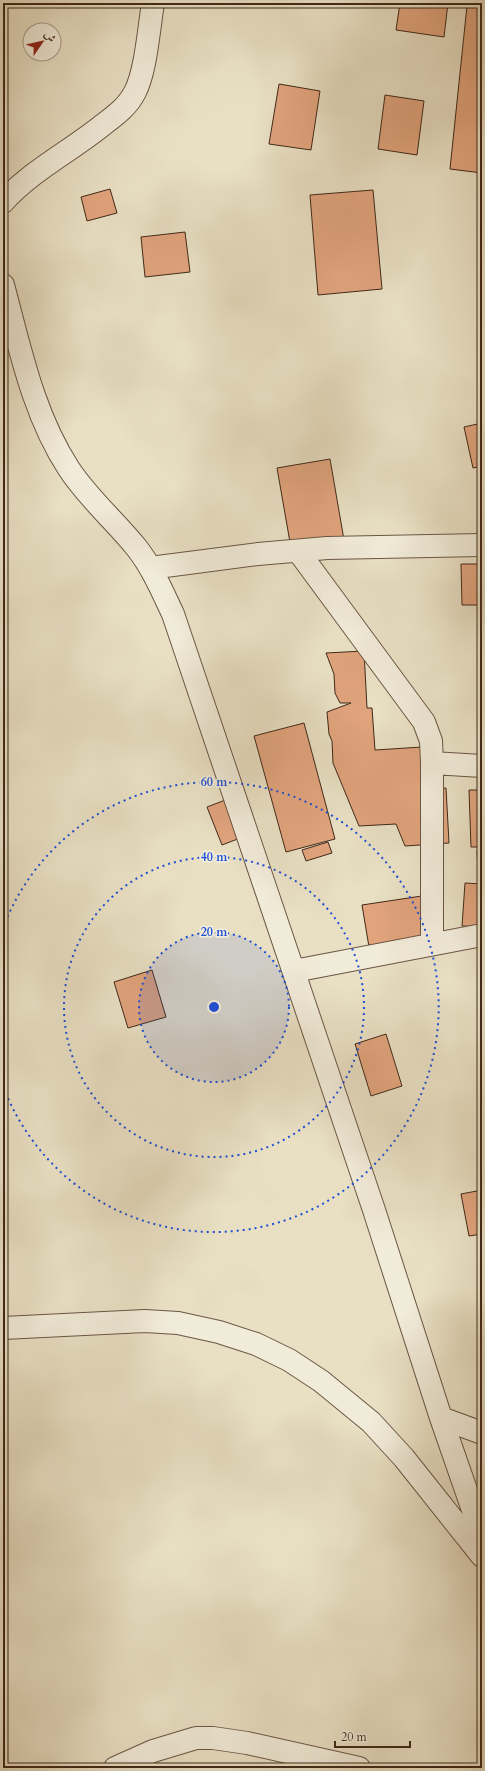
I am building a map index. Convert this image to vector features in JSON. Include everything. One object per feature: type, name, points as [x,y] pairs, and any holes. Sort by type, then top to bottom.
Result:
[{"type":"street","points":[[3,202],[22,183],[96,130],[120,111],[132,99],[142,75],[153,3]]},
{"type":"street","points":[[3,285],[30,384],[48,432],[69,470],[137,548],[150,568],[173,614],[374,1210],[441,1418],[482,1536]]},
{"type":"street","points":[[150,568],[258,554],[327,548],[482,545]]},
{"type":"street","points":[[298,551],[424,722],[431,741],[432,944]]},
{"type":"street","points":[[432,763],[482,766]]},
{"type":"street","points":[[294,971],[482,935]]},
{"type":"street","points":[[3,1328],[145,1321],[178,1323],[219,1332],[263,1348],[289,1360],[321,1381],[371,1422],[404,1458],[482,1556]]},
{"type":"street","points":[[441,1418],[482,1433]]},
{"type":"street","points":[[115,1768],[153,1751],[196,1738],[213,1738],[247,1743],[359,1768]]},
{"type":"building","points":[[400,3],[448,3],[444,37],[396,30]]},
{"type":"building","points":[[467,6],[482,7],[482,173],[450,169]]},
{"type":"building","points":[[279,84],[320,91],[311,150],[269,144]]},
{"type":"building","points":[[385,95],[424,101],[417,155],[378,149]]},
{"type":"building","points":[[110,189],[117,213],[87,221],[81,197]]},
{"type":"building","points":[[373,190],[382,289],[318,295],[310,195]]},
{"type":"building","points":[[185,232],[190,272],[145,277],[141,237]]},
{"type":"building","points":[[482,423],[482,466],[473,468],[464,427]]},
{"type":"building","points":[[330,459],[344,540],[291,548],[277,468]]},
{"type":"building","points":[[461,564],[482,564],[482,605],[462,605]]},
{"type":"building","points":[[364,651],[367,708],[372,708],[375,750],[438,746],[422,790],[446,788],[449,843],[405,846],[396,824],[359,826],[333,763],[332,741],[329,734],[327,712],[351,703],[340,703],[335,693],[334,674],[326,653]]},
{"type":"building","points":[[304,723],[335,839],[286,852],[254,736]]},
{"type":"building","points":[[469,790],[482,790],[482,847],[471,847]]},
{"type":"building","points":[[241,794],[256,832],[222,845],[207,807]]},
{"type":"building","points":[[328,842],[332,853],[306,861],[302,850]]},
{"type":"building","points":[[482,850],[482,869],[478,869],[477,851]]},
{"type":"building","points":[[465,883],[482,884],[482,927],[462,926]]},
{"type":"building","points":[[435,894],[442,935],[369,947],[362,905]]},
{"type":"building","points":[[152,970],[166,1017],[128,1028],[114,982]]},
{"type":"building","points":[[386,1034],[402,1086],[371,1096],[355,1044]]},
{"type":"building","points":[[482,1190],[482,1234],[469,1236],[461,1194]]}]
